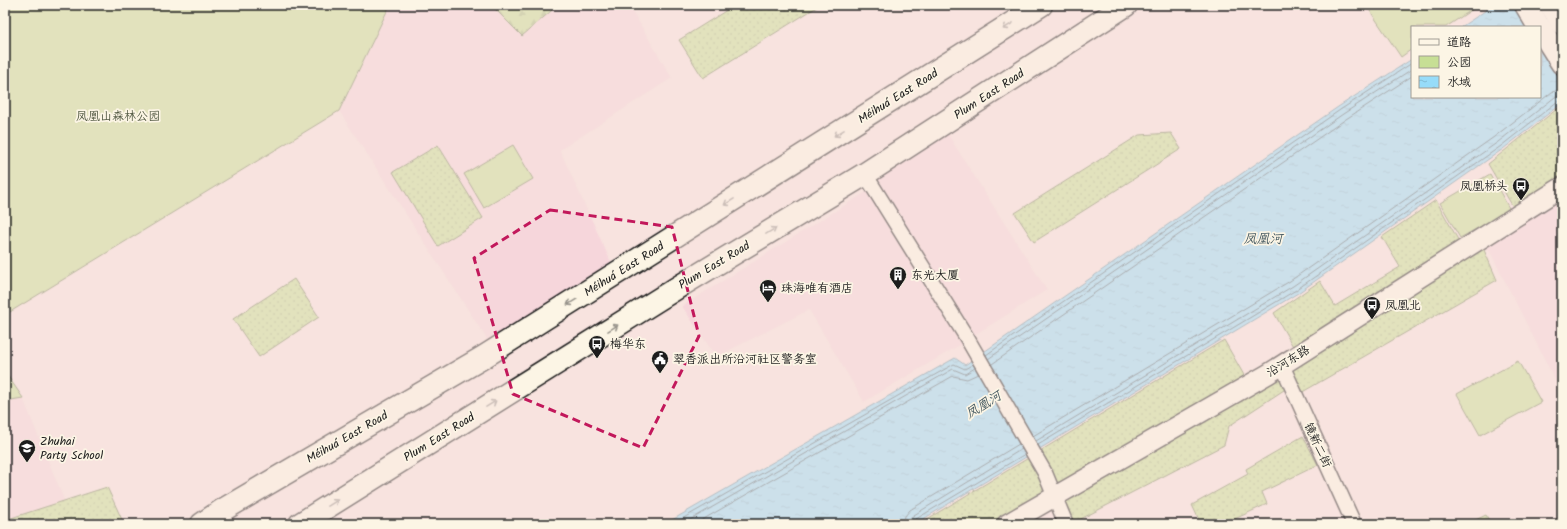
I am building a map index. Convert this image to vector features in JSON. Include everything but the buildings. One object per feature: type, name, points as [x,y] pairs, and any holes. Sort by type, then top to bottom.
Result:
[{"type":"main road","name":"Méihuá East Road","points":[[202,524],[482,358],[1041,5]]},
{"type":"main road","name":"Plum East Road","points":[[300,524],[680,286],[865,174],[1126,5]]},
{"type":"main road","points":[[1526,5],[1539,26]]},
{"type":"main road","points":[[1551,5],[1562,23]]},
{"type":"main road","points":[[1541,30],[1562,64]]},
{"type":"street","points":[[865,174],[967,338],[1045,473],[1066,524]]},
{"type":"street","name":"沿河东路","points":[[1007,524],[1282,365],[1562,187]]},
{"type":"street","name":"镜新二街","points":[[1282,365],[1354,524]]},
{"type":"highlighted area","points":[[550,210],[672,227],[699,336],[643,448],[513,394],[474,258]]},
{"type":"shaded area","points":[[390,5],[490,5],[522,36],[558,5],[629,5],[672,78],[560,150],[615,271],[492,347],[339,111]]},
{"type":"shaded area","points":[[942,125],[1047,290],[968,339],[866,174]]},
{"type":"shaded area","points":[[871,189],[965,342],[864,402],[809,310],[716,357],[682,306]]},
{"type":"shaded area","points":[[1562,190],[1562,394],[1484,240]]},
{"type":"shaded area","name":"Zhuhai Party School","points":[[23,398],[74,524],[5,524],[5,401]]},
{"type":"green space","name":"凤凰山森林公园","points":[[5,5],[390,5],[339,111],[5,315]]},
{"type":"green space","points":[[491,5],[558,5],[522,36]]},
{"type":"green space","points":[[735,5],[820,5],[703,78],[679,40]]},
{"type":"green space","points":[[1366,5],[1479,5],[1448,26],[1411,26],[1411,50],[1401,57]]},
{"type":"green space","points":[[1562,105],[1562,183],[1516,212],[1488,164]]},
{"type":"green space","points":[[1171,133],[1181,149],[1034,242],[1015,213],[1139,135]]},
{"type":"green space","points":[[438,145],[483,218],[438,246],[393,172]]},
{"type":"green space","points":[[513,145],[533,179],[484,208],[464,174]]},
{"type":"green space","points":[[1490,174],[1510,210],[1460,238],[1440,203]]},
{"type":"green space","points":[[1436,200],[1462,247],[1295,350],[1274,313],[1320,281],[1335,306],[1400,267],[1382,237]]},
{"type":"green space","points":[[1481,243],[1497,280],[1299,394],[1288,368]]},
{"type":"green space","points":[[294,279],[319,317],[259,357],[233,319]]},
{"type":"green space","points":[[1224,340],[1249,384],[1003,524],[919,524]]},
{"type":"green space","points":[[1518,361],[1541,402],[1480,435],[1457,394]]},
{"type":"green space","points":[[5,372],[23,398],[5,401]]},
{"type":"green space","points":[[1281,372],[1287,388],[1229,426],[1224,445],[1071,524],[1060,498]]},
{"type":"green space","points":[[1303,436],[1318,465],[1262,492],[1267,504],[1224,524],[1201,524],[1192,505],[1248,474],[1246,469]]},
{"type":"green space","points":[[107,487],[124,524],[5,524],[5,520]]},
{"type":"green space","points":[[1486,515],[1491,524],[1469,523]]},
{"type":"water","name":"凤凰河","points":[[1494,5],[1562,5],[1562,103],[1503,149],[1298,293],[915,524],[665,524],[955,358],[965,365],[1338,107],[1411,60],[1411,98],[1541,98],[1541,26],[1462,26]]},
{"type":"place","name":"凤凰桥头","points":[[1521,201]]},
{"type":"place","name":"东光大厦","points":[[898,290]]},
{"type":"place","name":"珠海唯有酒店","points":[[768,303]]},
{"type":"place","name":"凤凰北","points":[[1372,320]]},
{"type":"place","name":"梅华东","points":[[597,359]]},
{"type":"place","name":"翠香派出所沿河社区警务室","points":[[660,374]]},
{"type":"place","name":"Zhuhai Party School","points":[[27,463]]}]
